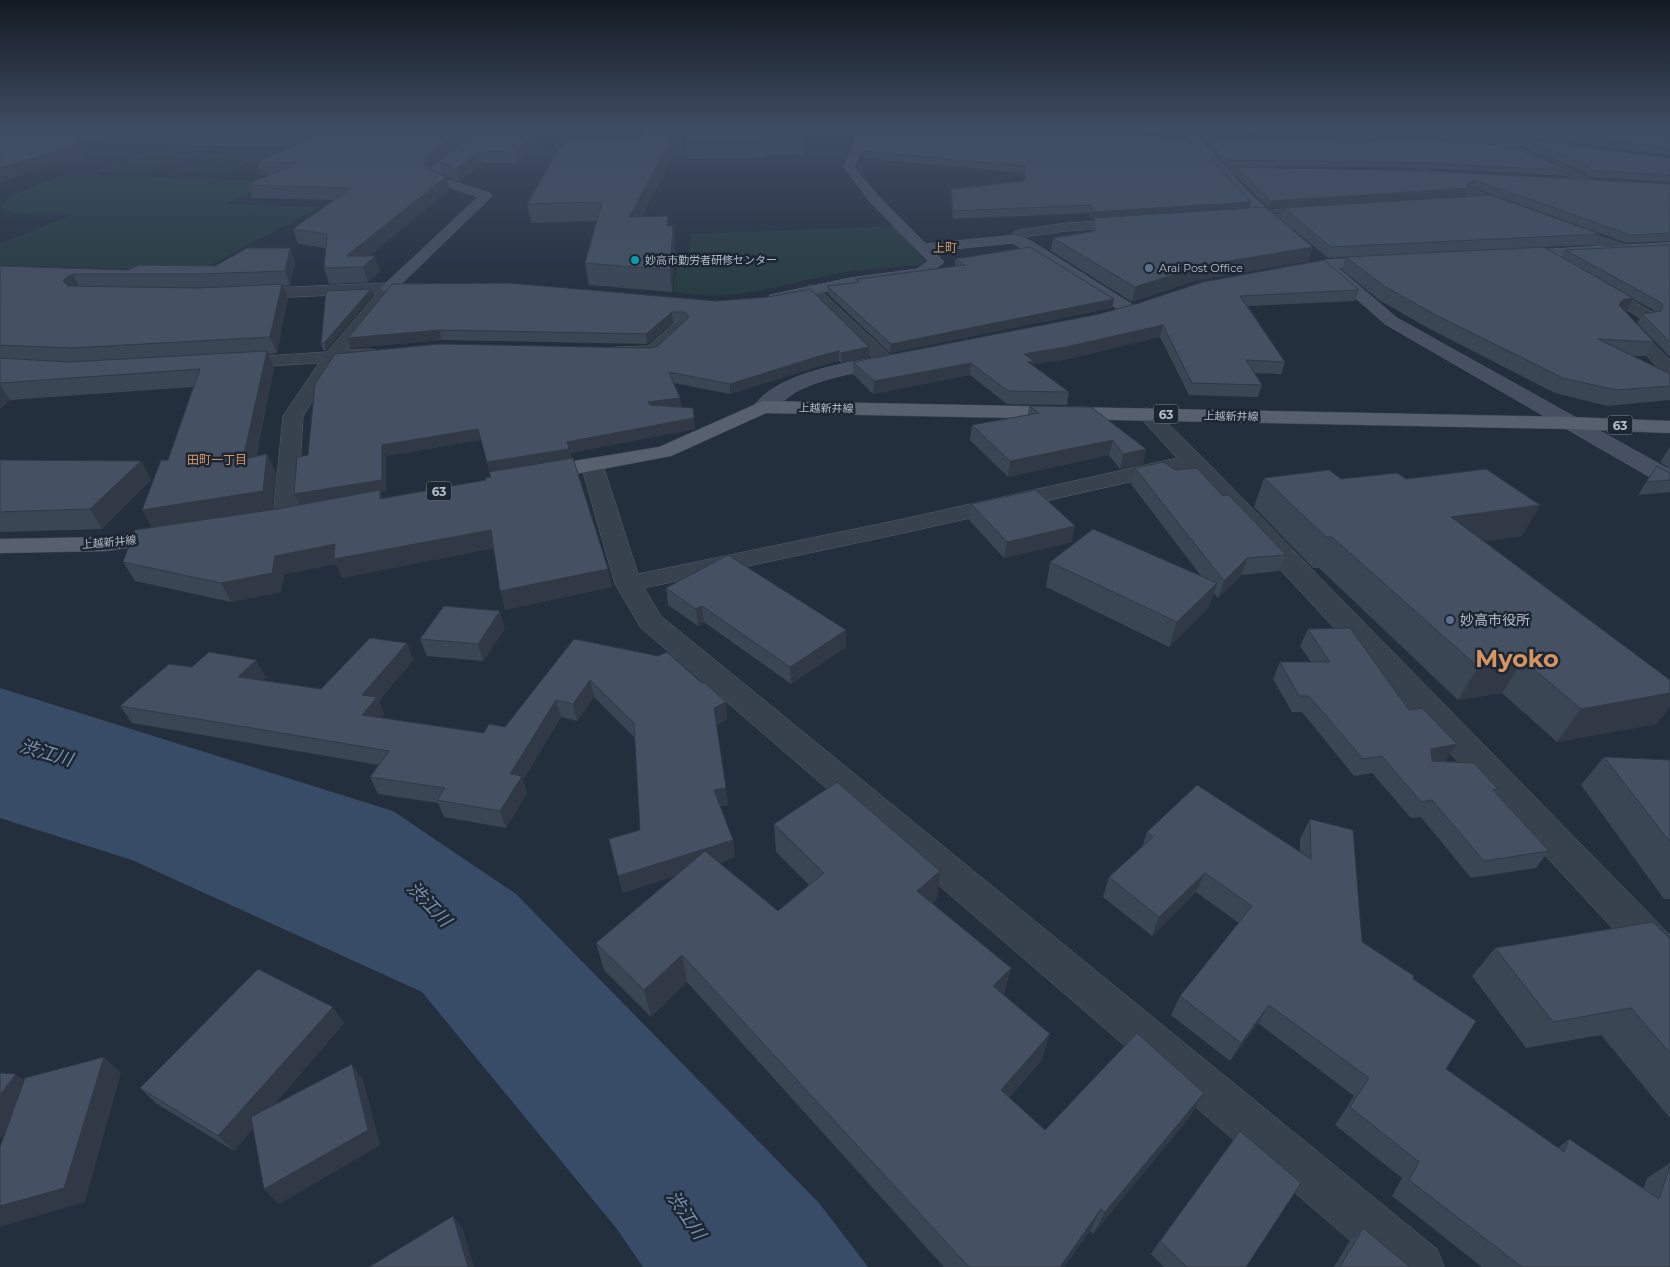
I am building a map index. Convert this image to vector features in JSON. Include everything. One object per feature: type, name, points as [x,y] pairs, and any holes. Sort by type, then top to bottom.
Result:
[{"type":"main road","name":"上越新井線","points":[[515,478],[664,452],[763,407],[1569,423],[1670,427]]},
{"type":"main road","name":"上越新井線","points":[[0,546],[105,544],[186,534]]},
{"type":"street","points":[[286,518],[293,416],[332,357],[389,288],[486,196],[462,188]]},
{"type":"street","points":[[760,300],[850,282],[921,273],[938,262],[875,200],[866,188]]},
{"type":"street","points":[[1238,188],[1250,201],[1296,239]]},
{"type":"street","points":[[1461,188],[1521,213]]},
{"type":"street","points":[[1458,202],[1487,200]]},
{"type":"street","points":[[1220,218],[1334,210]]},
{"type":"street","points":[[1546,222],[1627,250]]},
{"type":"street","points":[[1015,239],[1020,234],[1066,227],[1146,223]]},
{"type":"street","points":[[925,248],[1015,239],[1135,308],[1104,317]]},
{"type":"street","points":[[1503,256],[1670,247]]},
{"type":"street","points":[[1311,252],[1391,321],[1670,479]]},
{"type":"street","points":[[1542,254],[1567,268]]},
{"type":"street","points":[[1279,272],[1326,264],[1395,261]]},
{"type":"street","points":[[1583,278],[1648,316],[1621,319],[1670,370]]},
{"type":"street","points":[[235,295],[408,287]]},
{"type":"street","points":[[812,290],[886,361],[904,357]]},
{"type":"street","points":[[602,350],[652,351],[680,326]]},
{"type":"street","points":[[216,364],[387,352]]},
{"type":"street","name":"63","points":[[763,407],[784,391],[830,372],[886,361]]},
{"type":"street","points":[[1147,414],[1670,962]]},
{"type":"street","points":[[628,584],[898,527],[1193,461]]},
{"type":"street","points":[[592,464],[628,584],[651,622],[1418,1267]]},
{"type":"green space","points":[[30,188],[261,188],[226,204],[320,207],[200,271],[0,265],[0,244],[73,215],[13,213],[2,209],[8,197]]},
{"type":"green space","points":[[894,226],[925,261],[918,265],[841,273],[732,295],[713,296],[672,291],[678,266],[689,266],[690,234]]},
{"type":"water","name":"渋江川","points":[[0,688],[393,811],[516,894],[819,1203],[868,1267],[643,1267],[617,1229],[422,992],[132,860],[0,818]]},
{"type":"building","points":[[351,188],[432,188],[346,256],[375,256],[363,267],[324,268],[327,234],[293,229]]},
{"type":"building","points":[[536,188],[645,188],[629,217],[668,216],[667,226],[673,226],[670,270],[585,263],[602,202],[527,204]]},
{"type":"building","points":[[1238,188],[1251,202],[1092,212],[1091,205],[953,211],[951,189]]},
{"type":"building","points":[[1258,188],[1467,188],[1271,201]]},
{"type":"building","points":[[1498,188],[1670,188],[1670,233],[1631,235]]},
{"type":"building","points":[[1491,195],[1600,234],[1331,247],[1284,208]]},
{"type":"building","points":[[1265,207],[1313,247],[1200,266],[1135,287],[1053,238],[1095,231],[1094,218]]},
{"type":"building","points":[[1670,245],[1670,342],[1642,314],[1661,311],[1663,306],[1660,302],[1565,250]]},
{"type":"building","points":[[1030,247],[1114,299],[891,344],[827,286],[859,282],[857,279],[965,265],[955,259]]},
{"type":"building","points":[[1544,247],[1633,298],[1622,300],[1619,305],[1654,342],[1598,339],[1670,374],[1670,386],[1616,390],[1563,378],[1434,314],[1384,286],[1346,257]]},
{"type":"building","points":[[247,248],[290,248],[285,271],[199,274],[73,274],[63,281],[68,286],[199,288],[282,284],[270,337],[71,348],[0,345],[0,266],[128,270],[139,265],[215,266]]},
{"type":"building","points":[[1324,260],[1359,290],[1240,296],[1285,362],[1246,360],[1262,385],[1192,383],[1163,325],[1066,347],[1024,354],[1034,361],[1028,362],[1069,392],[1008,391],[971,363],[874,381],[853,362],[1099,314],[1203,282]]},
{"type":"building","points":[[509,283],[716,301],[768,297],[810,289],[869,347],[819,356],[730,384],[669,372],[680,398],[648,402],[650,405],[693,408],[694,418],[567,442],[569,449],[487,462],[478,429],[382,445],[382,480],[294,494],[297,457],[308,455],[315,384],[335,354],[439,344],[651,348],[658,346],[689,317],[685,312],[672,312],[646,334],[439,330],[348,338],[392,284]]},
{"type":"building","points":[[371,289],[324,343],[321,344],[326,291]]},
{"type":"building","points":[[267,351],[243,459],[267,454],[263,491],[142,510],[161,460],[168,460],[200,369],[0,383],[0,358],[70,362]]},
{"type":"building","points":[[1029,406],[1091,407],[1146,449],[1123,454],[1113,440],[1010,461],[972,425],[1039,413]]},
{"type":"building","points":[[573,458],[608,569],[500,591],[491,530],[334,559],[335,544],[275,556],[272,573],[221,583],[123,562],[135,530],[277,509],[380,490],[380,499],[486,480],[485,478],[491,477],[489,472]]},
{"type":"building","points":[[0,460],[141,461],[90,509],[0,512]]},
{"type":"building","points":[[1164,462],[1175,470],[1197,468],[1223,496],[1229,495],[1286,555],[1247,558],[1224,581],[1135,468]]},
{"type":"building","points":[[1657,466],[1670,473],[1670,480],[1646,482]]},
{"type":"building","points":[[1486,469],[1540,505],[1451,517],[1670,680],[1670,693],[1581,709],[1523,660],[1478,667],[1332,537],[1326,537],[1264,478],[1329,470],[1341,479],[1397,473],[1406,479]]},
{"type":"building","points":[[1036,490],[1075,526],[1007,542],[971,504]]},
{"type":"building","points":[[1093,529],[1217,583],[1177,622],[1050,562]]},
{"type":"building","points":[[728,555],[846,630],[790,667],[702,606],[696,609],[666,588]]},
{"type":"building","points":[[444,606],[500,611],[478,644],[420,639]]},
{"type":"building","points":[[1350,628],[1409,710],[1422,708],[1457,744],[1431,749],[1432,761],[1474,763],[1498,789],[1493,790],[1549,851],[1484,861],[1432,800],[1421,802],[1382,756],[1363,759],[1309,696],[1299,696],[1280,662],[1330,662],[1308,629]]},
{"type":"building","points":[[370,638],[407,643],[362,695],[377,697],[362,715],[484,733],[489,724],[505,727],[574,639],[658,656],[667,652],[726,702],[714,708],[726,788],[714,790],[733,840],[618,876],[609,839],[640,830],[634,723],[590,680],[573,704],[556,700],[510,774],[522,776],[500,811],[437,800],[445,788],[370,777],[389,751],[120,706],[169,664],[192,667],[209,652],[256,660],[238,677],[321,689]]},
{"type":"building","points":[[1604,757],[1670,760],[1670,842]]},
{"type":"building","points":[[837,782],[940,871],[917,891],[1011,968],[993,986],[1050,1034],[1001,1090],[1045,1130],[1137,1033],[1204,1093],[1105,1212],[1101,1209],[1060,1267],[969,1267],[682,955],[644,990],[596,943],[705,851],[778,911],[824,873],[774,824]]},
{"type":"building","points":[[1197,785],[1311,859],[1310,819],[1353,830],[1362,942],[1414,976],[1413,979],[1476,1021],[1446,1069],[1564,1152],[1569,1139],[1659,1199],[1670,1166],[1670,1267],[1522,1267],[1409,1180],[1419,1162],[1350,1107],[1369,1078],[1269,1005],[1241,1043],[1180,996],[1252,906],[1205,873],[1159,917],[1109,877],[1153,837],[1147,832]]},
{"type":"building","points":[[1653,922],[1670,939],[1670,1053],[1631,1008],[1553,1022],[1495,948]]},
{"type":"building","points":[[258,969],[333,1007],[218,1136],[140,1088]]},
{"type":"building","points":[[104,1057],[64,1188],[0,1206],[0,1147],[25,1078]]},
{"type":"building","points":[[352,1064],[368,1130],[264,1189],[251,1117]]},
{"type":"building","points":[[0,1073],[16,1074],[0,1095]]},
{"type":"building","points":[[1240,1131],[1301,1183],[1246,1267],[1187,1267],[1160,1241]]},
{"type":"building","points":[[453,1216],[468,1267],[369,1267]]},
{"type":"building","points":[[1363,1228],[1410,1267],[1340,1267]]},
{"type":"place","name":"妙高市勤労者研修センター","points":[[635,260]]},
{"type":"place","name":"Arai Post Office","points":[[1149,268]]},
{"type":"place","name":"妙高市役所","points":[[1450,620]]},
{"type":"district","name":"上町","points":[[945,247]]},
{"type":"district","name":"田町一丁目","points":[[217,459]]},
{"type":"district","name":"Myoko","points":[[1517,658]]}]
